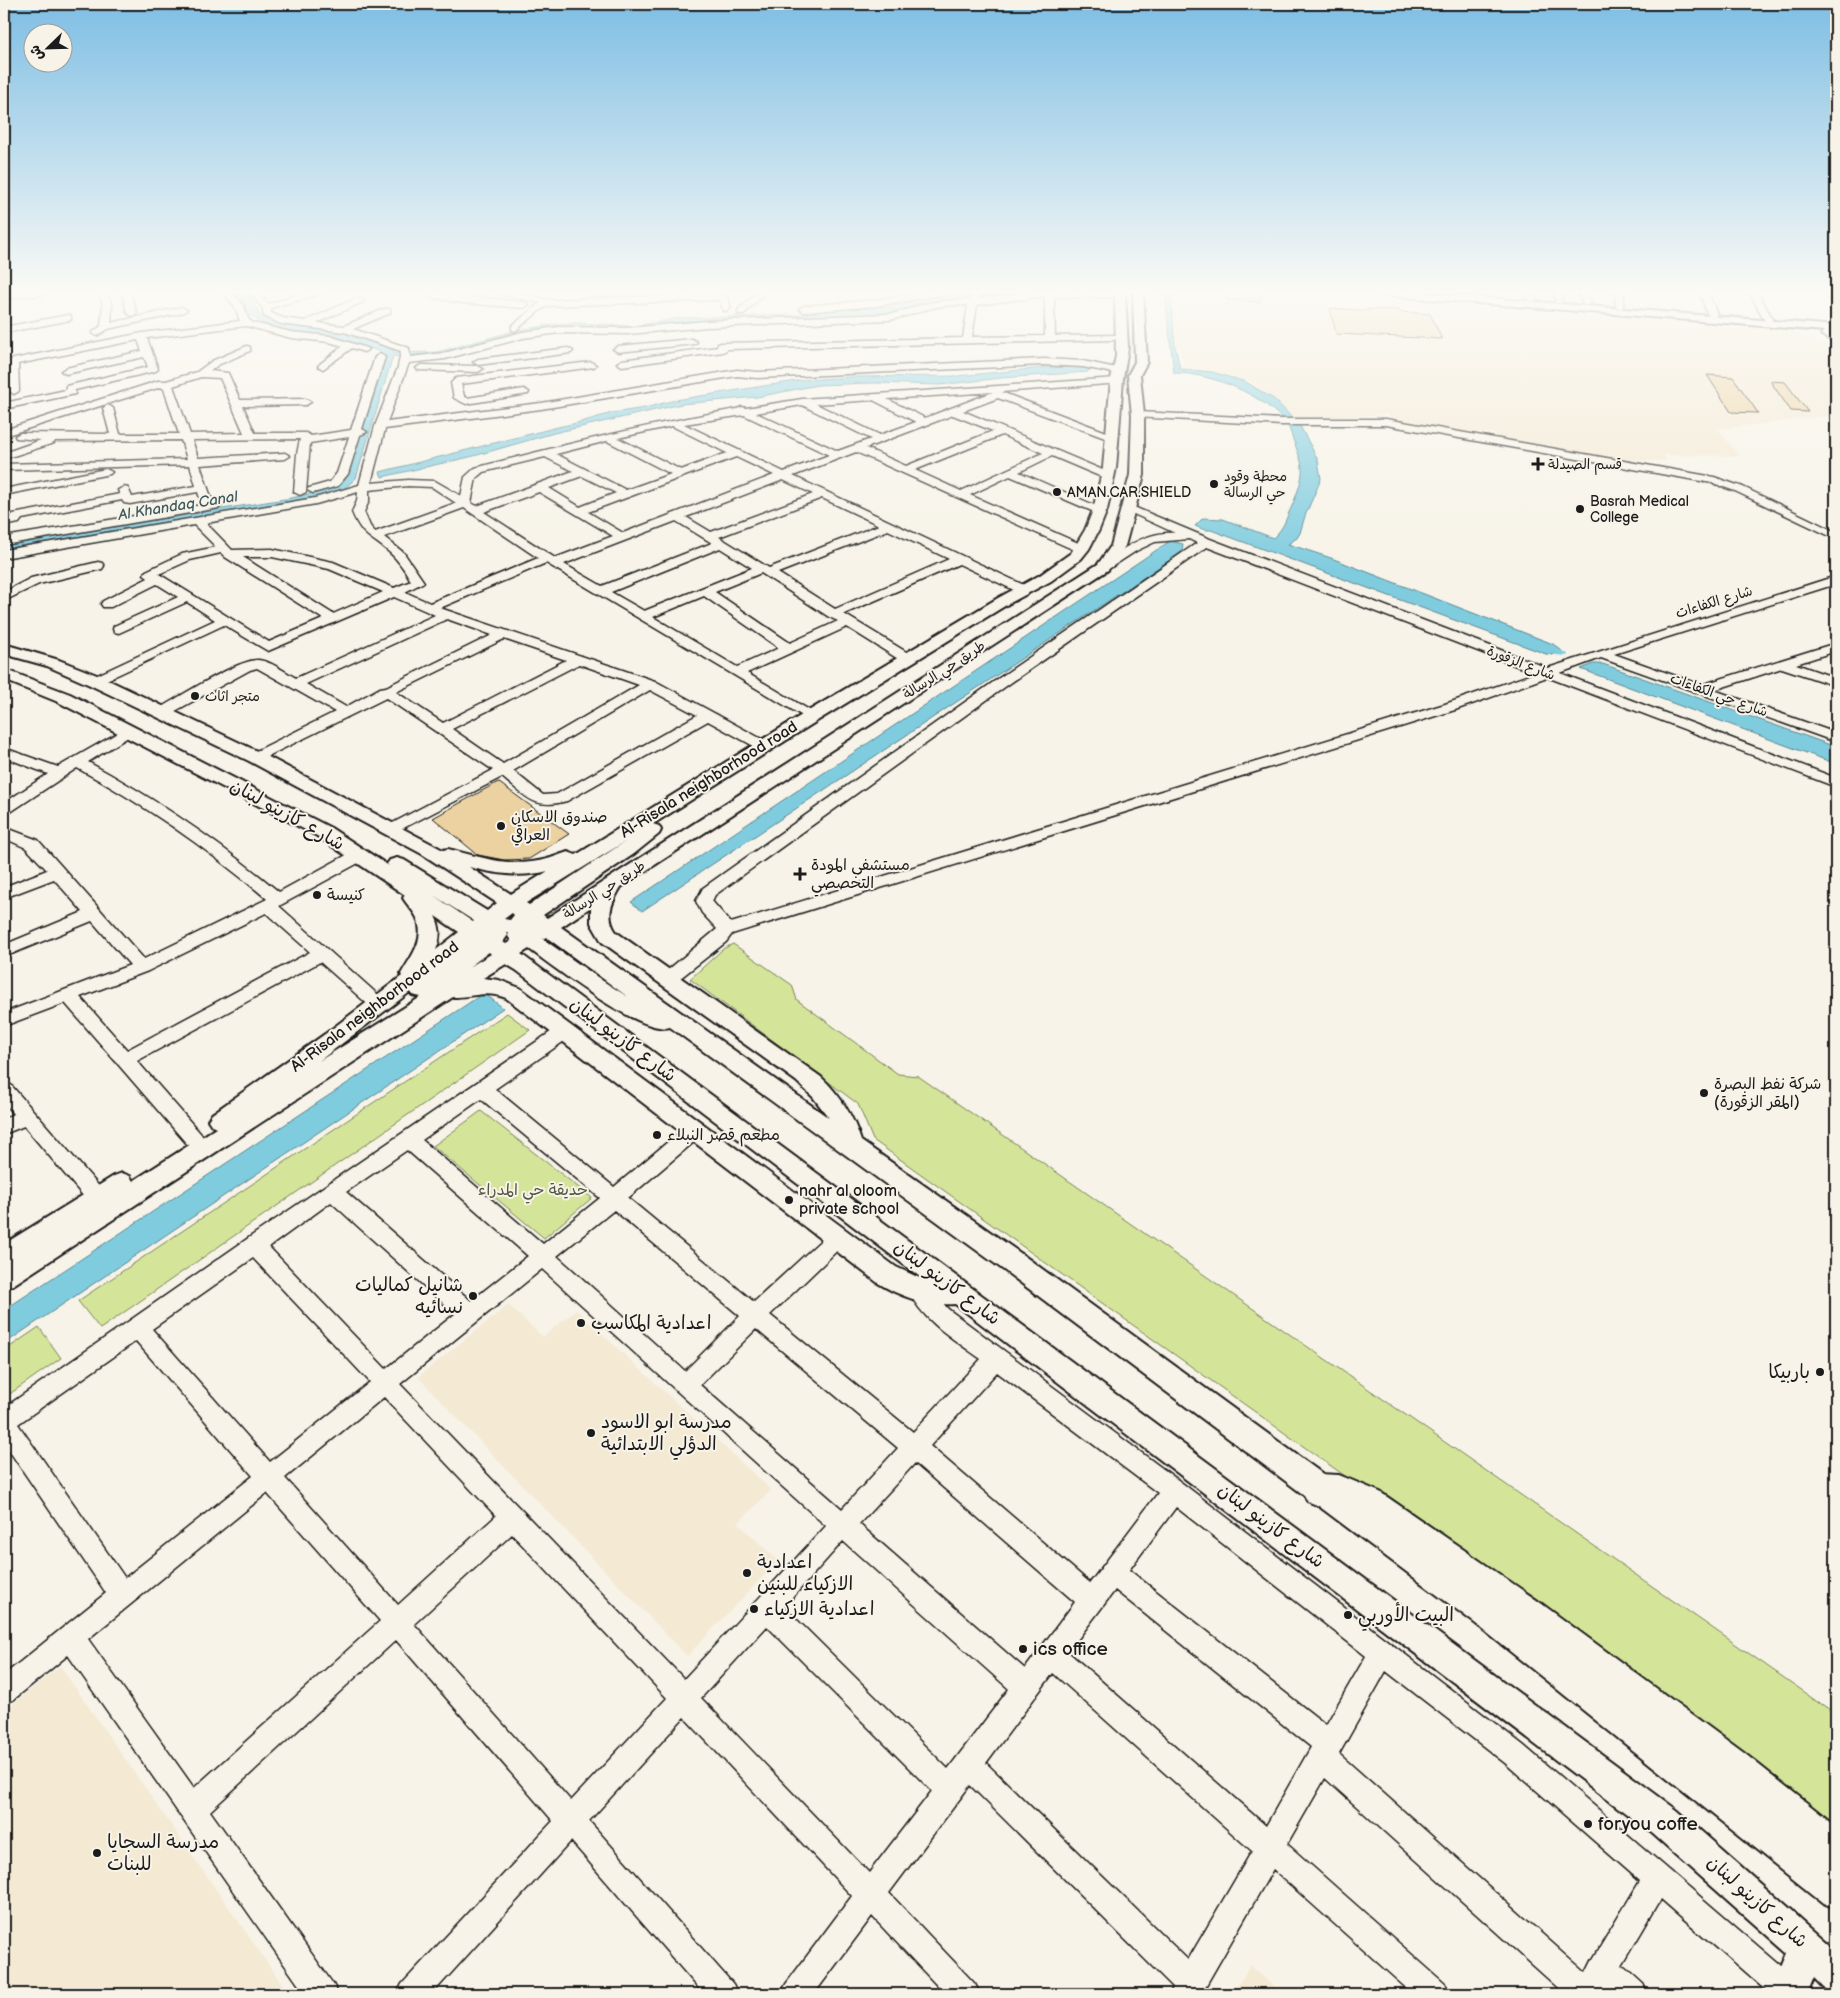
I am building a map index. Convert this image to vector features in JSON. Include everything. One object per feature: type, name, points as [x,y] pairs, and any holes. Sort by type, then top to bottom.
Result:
[{"type":"highway","points":[[1319,1490],[1339,1491],[1368,1504],[1525,1614],[1730,1767],[1836,1851]]},
{"type":"main road","name":"Al-Risala neighborhood road","points":[[4,1277],[443,993],[508,930],[624,834],[811,716],[1063,566],[1081,550],[1099,511],[1108,476],[1112,438],[1121,385]]},
{"type":"main road","name":"طريق حي الرسالة","points":[[508,930],[617,881],[1103,567],[1118,546],[1137,475],[1138,415],[1127,385]]},
{"type":"main road","points":[[1003,601],[1030,614]]},
{"type":"main road","name":"شارع كازينو لبنان","points":[[4,649],[53,663],[163,712],[392,829],[429,850],[508,930],[959,1292],[1665,1822],[1836,1973]]},
{"type":"main road","name":"شارع كازينو لبنان","points":[[4,674],[56,694],[324,832],[406,887],[508,930],[679,1022],[1022,1268],[1494,1620],[1836,1892]]},
{"type":"main road","points":[[378,1034],[387,1018],[408,997],[643,838],[656,826],[670,806]]},
{"type":"main road","points":[[324,832],[361,845],[389,859],[508,930]]},
{"type":"main road","points":[[429,850],[488,866],[520,870],[557,862],[624,834]]},
{"type":"main road","points":[[617,881],[601,906],[600,924],[609,937],[821,1089],[835,1106],[845,1125],[851,1146]]},
{"type":"main road","points":[[387,999],[424,957],[431,933],[425,912],[406,887]]},
{"type":"main road","name":"Al-Risala neighborhood road","points":[[4,1257],[194,1139],[387,999],[508,930]]},
{"type":"main road","points":[[443,993],[476,986],[500,988],[519,997],[903,1285],[920,1292],[940,1294],[959,1292]]},
{"type":"main road","points":[[1791,1993],[1809,1948]]},
{"type":"street","points":[[13,385],[14,391]]},
{"type":"street","points":[[69,385],[75,410]]},
{"type":"street","points":[[4,406],[89,385]]},
{"type":"street","points":[[229,385],[251,436]]},
{"type":"street","points":[[20,436],[58,438],[185,438],[306,436],[296,493],[323,489],[334,484],[342,474],[371,385]]},
{"type":"street","points":[[394,385],[378,428],[364,487],[363,501],[358,512],[364,529],[393,549],[410,567],[418,582],[394,592],[268,647],[150,574],[186,557],[227,552],[272,553],[333,566],[394,592],[446,615],[650,684],[764,746]]},
{"type":"street","points":[[457,385],[459,398],[466,401],[524,392]]},
{"type":"street","points":[[485,385],[490,398]]},
{"type":"street","points":[[306,440],[672,385]]},
{"type":"street","points":[[470,508],[471,477],[479,470],[608,437],[742,410],[802,402],[1038,385]]},
{"type":"street","points":[[4,441],[108,408],[165,386]]},
{"type":"street","points":[[4,433],[75,410],[165,386]]},
{"type":"street","points":[[165,386],[209,507]]},
{"type":"street","points":[[429,608],[551,560],[622,537],[1013,388]]},
{"type":"street","points":[[998,394],[1112,438]]},
{"type":"street","points":[[872,396],[925,422]]},
{"type":"street","points":[[237,403],[306,402]]},
{"type":"street","points":[[802,402],[880,439]]},
{"type":"street","points":[[108,408],[116,438]]},
{"type":"street","points":[[742,410],[838,455]]},
{"type":"street","points":[[954,411],[1108,476]]},
{"type":"street","points":[[1138,415],[1282,422],[1386,422],[1708,479],[1739,489],[1836,536]]},
{"type":"street","points":[[673,423],[1024,590]]},
{"type":"street","points":[[906,470],[1001,432]]},
{"type":"street","points":[[608,437],[680,474]]},
{"type":"street","points":[[4,456],[58,438]]},
{"type":"street","points":[[857,448],[1081,550]]},
{"type":"street","points":[[544,452],[626,494]]},
{"type":"street","points":[[579,511],[737,453]]},
{"type":"street","points":[[961,495],[1051,453]]},
{"type":"street","points":[[4,468],[194,462],[285,456]]},
{"type":"street","points":[[4,492],[105,473],[134,463]]},
{"type":"street","points":[[374,536],[539,487],[582,472]]},
{"type":"street","points":[[1008,472],[1099,511]]},
{"type":"street","points":[[4,554],[316,501],[364,487],[408,483],[435,484],[601,591],[811,716]]},
{"type":"street","points":[[539,487],[622,537]]},
{"type":"street","points":[[4,523],[16,521],[17,516],[125,493],[129,501],[202,488]]},
{"type":"street","points":[[709,537],[823,494]]},
{"type":"street","points":[[4,541],[227,504]]},
{"type":"street","name":"شارع الزقورة","points":[[1129,508],[1206,542],[1836,784]]},
{"type":"street","points":[[676,516],[908,659]]},
{"type":"street","points":[[197,521],[227,552],[332,619]]},
{"type":"street","points":[[644,616],[705,591],[888,526]]},
{"type":"street","name":"شارع الزقورة","points":[[1103,567],[1155,536],[1176,536],[1206,542]]},
{"type":"street","points":[[668,979],[720,938],[726,930],[724,923],[705,906],[704,901],[709,892],[1004,681],[1206,542]]},
{"type":"street","points":[[601,591],[720,544]]},
{"type":"street","points":[[834,614],[959,559]]},
{"type":"street","points":[[5,593],[35,581],[98,566]]},
{"type":"street","points":[[107,604],[158,578]]},
{"type":"street","name":"شارع الكفاءات","points":[[726,930],[1450,706],[1601,654],[1836,580]]},
{"type":"street","points":[[705,591],[788,648]]},
{"type":"street","points":[[119,629],[188,597]]},
{"type":"street","points":[[296,683],[446,615]]},
{"type":"street","points":[[96,681],[224,620]]},
{"type":"street","points":[[738,672],[847,622]]},
{"type":"street","points":[[254,758],[385,691],[504,634]]},
{"type":"street","points":[[1702,689],[1836,647]]},
{"type":"street","name":"شارع حي الكفاءات","points":[[1601,654],[1836,738]]},
{"type":"street","points":[[442,729],[577,660]]},
{"type":"street","points":[[1783,664],[1836,682]]},
{"type":"street","points":[[163,712],[249,666],[264,665],[345,712]]},
{"type":"street","points":[[392,829],[503,770],[650,684]]},
{"type":"street","points":[[385,691],[503,770],[538,799],[549,801],[558,800],[708,716]]},
{"type":"street","points":[[4,810],[59,773],[128,731]]},
{"type":"street","points":[[4,752],[59,773]]},
{"type":"street","points":[[77,762],[136,794],[194,832],[273,902],[322,953],[387,999]]},
{"type":"street","points":[[4,832],[32,844],[142,968]]},
{"type":"street","points":[[4,1020],[142,968],[273,902],[358,856]]},
{"type":"street","points":[[4,894],[57,872]]},
{"type":"street","points":[[4,951],[94,914]]},
{"type":"street","points":[[124,1060],[322,953]]},
{"type":"street","points":[[68,995],[194,1139]]},
{"type":"street","points":[[122,1595],[4,1422],[254,1245],[564,1032]]},
{"type":"street","points":[[4,1090],[97,1198]]},
{"type":"street","points":[[482,1090],[756,1314],[1091,1600]]},
{"type":"street","points":[[4,1127],[26,1116]]},
{"type":"street","points":[[4,1691],[613,1199],[694,1130]]},
{"type":"street","points":[[408,1139],[1026,1687]]},
{"type":"street","points":[[332,1191],[470,1314]]},
{"type":"street","points":[[685,1386],[756,1314],[838,1238]]},
{"type":"street","points":[[254,1245],[965,1994]]},
{"type":"street","points":[[920,1292],[940,1316],[1174,1491],[1514,1754],[1791,1993]]},
{"type":"street","points":[[137,1327],[723,1994]]},
{"type":"street","points":[[413,1994],[996,1358]]},
{"type":"street","points":[[796,1994],[1174,1491]]},
{"type":"street","points":[[192,1809],[512,1517]]},
{"type":"street","points":[[1112,1572],[1325,1750],[1587,1994]]},
{"type":"street","points":[[767,1608],[949,1789]]},
{"type":"street","points":[[71,1636],[323,1994]]},
{"type":"street","points":[[968,1764],[1188,1989],[1382,1653]]},
{"type":"street","points":[[1051,1654],[1435,1994]]},
{"type":"street","points":[[1633,1994],[1598,1982],[1658,1877]]},
{"type":"shaded area","points":[[1255,385],[1836,385],[1836,415],[1718,429],[1739,456],[1663,455],[1667,461],[1613,460],[1501,439],[1493,433],[1447,432],[1394,422],[1387,414],[1296,420],[1274,399]]},
{"type":"shaded area","name":"مدرسة ابو الاسود الدؤلي الابتدائية","points":[[508,1305],[543,1337],[576,1310],[771,1490],[738,1523],[778,1561],[687,1656],[418,1377]]},
{"type":"shaded area","name":"مدرسة السجايا للبنات","points":[[60,1666],[289,1994],[4,1994],[4,1711]]},
{"type":"shaded area","points":[[1250,1965],[1282,1994],[1233,1994]]},
{"type":"green space","points":[[733,944],[792,985],[797,1000],[898,1074],[918,1076],[1836,1714],[1836,1837],[1716,1740],[873,1140],[858,1104],[690,979],[723,949]]},
{"type":"green space","points":[[507,1013],[530,1030],[100,1329],[78,1301]]},
{"type":"green space","name":"حديقة حي المدراء","points":[[481,1111],[592,1198],[544,1238],[433,1146]]},
{"type":"green space","points":[[39,1327],[61,1358],[4,1398],[4,1351]]},
{"type":"water","points":[[376,385],[384,385],[356,478],[343,490],[316,497],[4,549],[4,544],[291,498],[322,491],[345,480]]},
{"type":"water","points":[[769,385],[817,385],[757,397],[682,404],[554,433],[474,456],[382,477],[380,472],[612,413],[645,408],[675,400]]},
{"type":"water","points":[[1230,385],[1251,385],[1275,400],[1300,426],[1318,460],[1321,479],[1305,516],[1300,533],[1297,538],[1288,544],[1331,558],[1553,644],[1562,651],[1552,655],[1546,654],[1211,530],[1195,526],[1203,518],[1223,519],[1273,538],[1282,527],[1294,502],[1301,481],[1302,465],[1288,426],[1266,405]]},
{"type":"water","points":[[1170,541],[1183,544],[1182,552],[642,911],[631,902]]},
{"type":"water","points":[[1593,664],[1603,664],[1836,747],[1836,764],[1581,669]]},
{"type":"water","points":[[484,993],[503,1008],[4,1344],[4,1310]]},
{"type":"building","points":[[1714,385],[1739,385],[1758,413],[1731,412]]},
{"type":"building","points":[[1773,385],[1787,385],[1808,412],[1791,411]]},
{"type":"building","name":"صندوق الاسكان العراقي","points":[[498,782],[569,834],[529,859],[504,860],[478,855],[433,818]]},
{"type":"place","name":"قسم الصيدلة","points":[[1538,464]]},
{"type":"place","name":"محطة وقود حي الرسالة","points":[[1214,484]]},
{"type":"place","name":"AMAN.CAR.SHIELD","points":[[1057,492]]},
{"type":"place","name":"Basrah Medical College","points":[[1580,509]]},
{"type":"place","name":"متجر اثاث","points":[[195,696]]},
{"type":"place","name":"صندوق الاسكان العراقي","points":[[501,826]]},
{"type":"place","name":"مستشفى المودة التخصصي","points":[[800,874]]},
{"type":"place","name":"كنيسة","points":[[317,895]]},
{"type":"place","name":"شركة نفط البصرة (المقر الزقورة)","points":[[1704,1093]]},
{"type":"place","name":"مطعم قصر النبلاء","points":[[657,1135]]},
{"type":"place","name":"nahr al oloom private school","points":[[789,1200]]},
{"type":"place","name":"شانيل كماليات نسائيه","points":[[473,1296]]},
{"type":"place","name":"اعدادية المكاسب","points":[[581,1323]]},
{"type":"place","name":"باربيكا","points":[[1820,1372]]},
{"type":"place","name":"مدرسة ابو الاسود الدؤلي الابتدائية","points":[[591,1433]]},
{"type":"place","name":"اعدادية الازكياء للبنين","points":[[747,1573]]},
{"type":"place","name":"اعدادية الازكياء","points":[[754,1609]]},
{"type":"place","name":"البيت الأوربي","points":[[1348,1615]]},
{"type":"place","name":"ics office","points":[[1023,1649]]},
{"type":"place","name":"foryou coffe","points":[[1588,1824]]},
{"type":"place","name":"مدرسة السجايا للبنات","points":[[97,1853]]},
{"type":"water label","name":"Al Khandaq Canal","points":[[178,506]]}]
